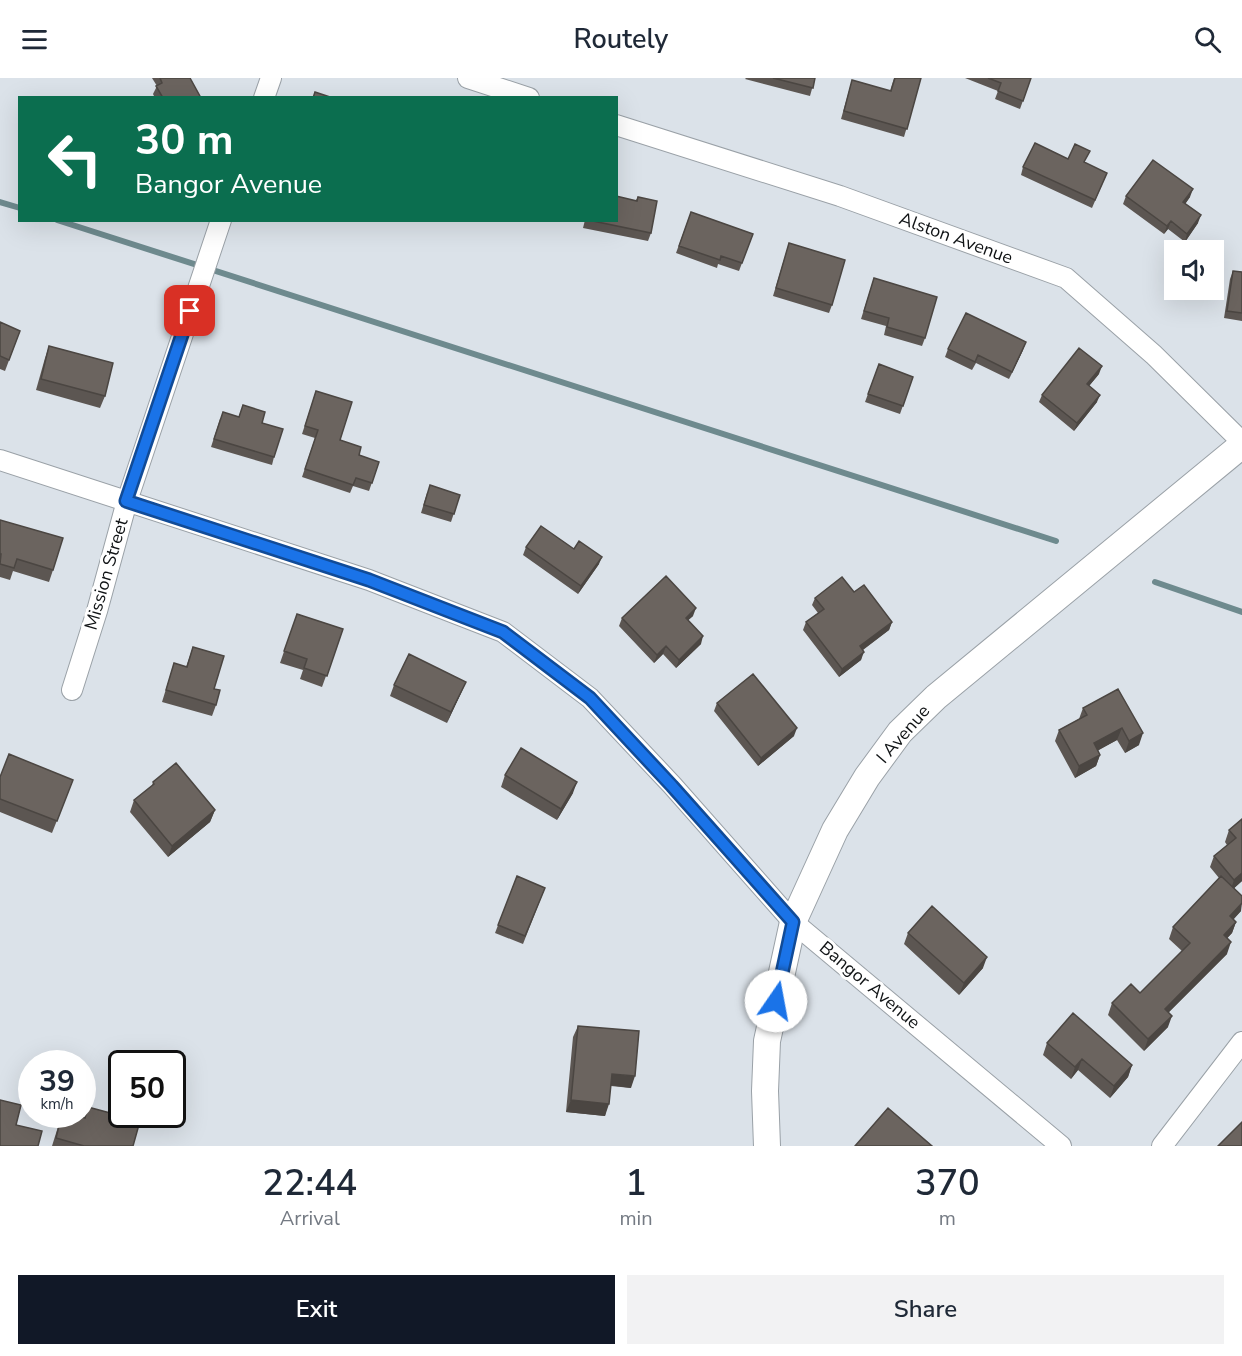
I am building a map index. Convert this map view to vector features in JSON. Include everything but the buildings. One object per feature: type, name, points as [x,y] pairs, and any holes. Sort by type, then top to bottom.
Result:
[{"type":"main road","name":"I Avenue","points":[[767,1146],[765,1091],[767,1041],[793,922],[835,830],[867,777],[900,732],[936,697],[1242,444]]},
{"type":"street","points":[[265,96],[271,78]]},
{"type":"street","points":[[468,78],[523,96]]},
{"type":"street","name":"Alston Avenue","points":[[618,126],[840,196],[1066,278],[1154,355],[1242,444]]},
{"type":"street","name":"Mission Street","points":[[72,690],[126,501],[220,222]]},
{"type":"street","name":"Bangor Avenue","points":[[0,460],[369,580],[503,632],[590,698],[793,922],[1061,1146]]},
{"type":"street","points":[[1162,1146],[1242,1042]]},
{"type":"waterway","points":[[0,202],[18,207]]},
{"type":"waterway","points":[[63,222],[1056,541]]},
{"type":"waterway","points":[[1155,582],[1242,612]]},
{"type":"route","points":[[190,311],[126,501],[369,580],[503,632],[590,698],[793,922],[776,1001]]}]
